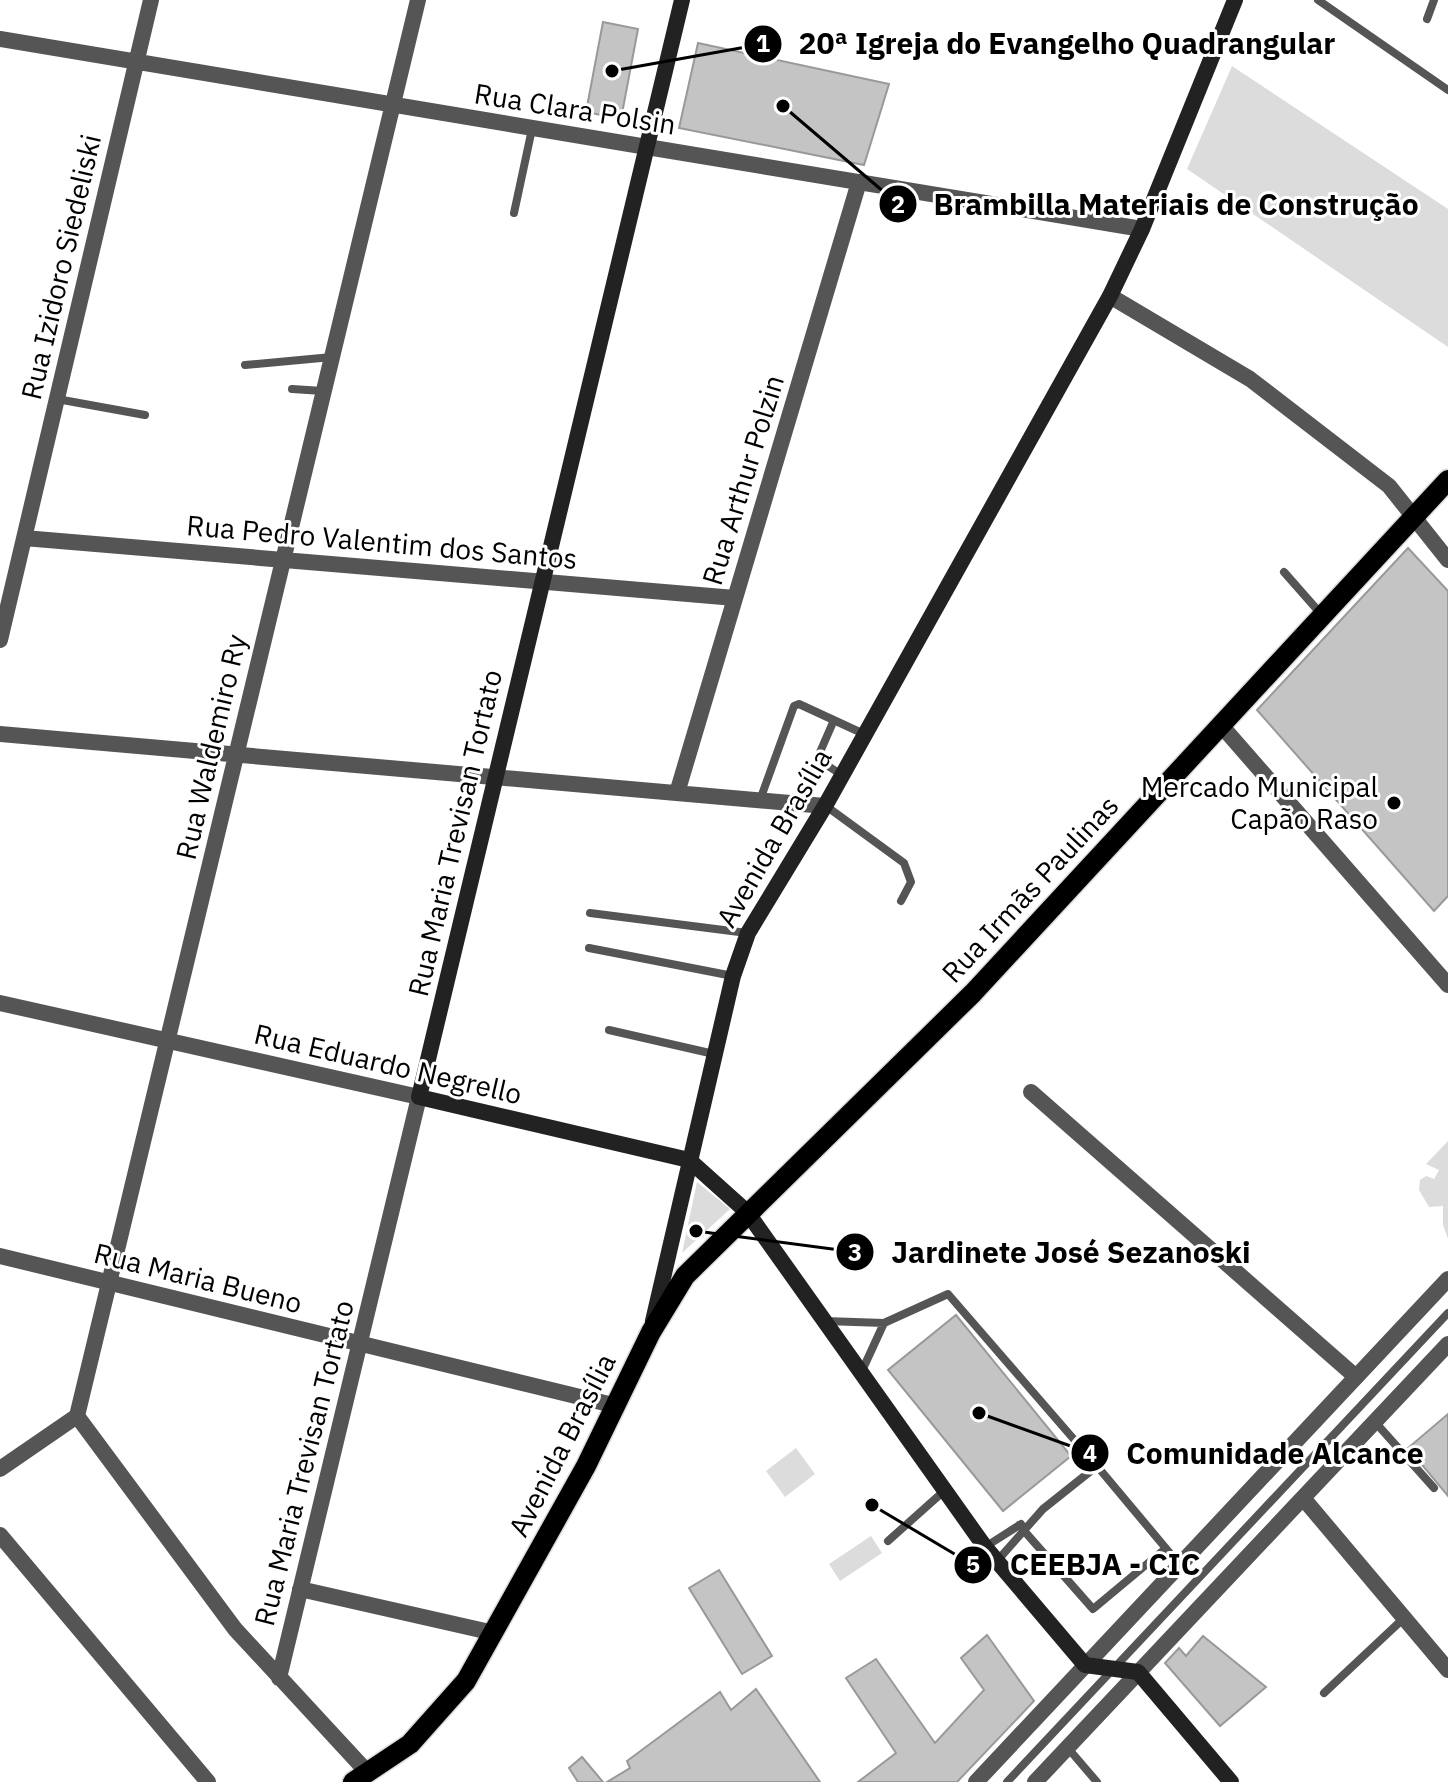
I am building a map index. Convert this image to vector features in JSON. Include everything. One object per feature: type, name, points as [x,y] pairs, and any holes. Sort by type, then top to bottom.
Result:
[{"type":"main road","name":"Rua Maria Trevisan Tortato","points":[[419,1097],[682,0]]},
{"type":"main road","name":"Avenida Brasília","points":[[361,1778],[410,1744],[466,1681],[617,1406],[651,1332],[714,1054],[733,976],[748,933],[825,806],[1110,296],[1142,229],[1235,0]]},
{"type":"main road","name":"Rua Irmãs Paulinas","points":[[651,1332],[685,1276],[747,1212],[934,1033],[1448,480]]},
{"type":"main road","name":"Rua Eduardo Negrello","points":[[419,1097],[689,1160],[747,1212],[985,1547],[1085,1665]]},
{"type":"main road","points":[[1085,1665],[1138,1672],[1231,1782]]},
{"type":"street","name":"Rua Izidoro Siedeliski","points":[[0,640],[151,0]]},
{"type":"street","name":"Rua Waldemiro Ry","points":[[77,1416],[418,0]]},
{"type":"street","name":"Rua Clara Polsin","points":[[0,39],[1142,229]]},
{"type":"street","name":"Rua Arthur Polzin","points":[[677,793],[859,182]]},
{"type":"street","points":[[1110,296],[1250,379],[1389,486],[1448,560]]},
{"type":"street","name":"Rua Pedro Valentim dos Santos","points":[[24,538],[735,598]]},
{"type":"street","points":[[1220,724],[1448,985]]},
{"type":"street","points":[[0,734],[825,806]]},
{"type":"street","name":"Rua Eduardo Negrello","points":[[0,1003],[419,1097]]},
{"type":"street","points":[[1031,1092],[1356,1377]]},
{"type":"street","name":"Rua Maria Trevisan Tortato","points":[[279,1678],[419,1097]]},
{"type":"street","name":"Rua Maria Bueno","points":[[0,1256],[617,1406]]},
{"type":"street","points":[[976,1782],[1448,1279]]},
{"type":"street","points":[[1035,1782],[1448,1344]]},
{"type":"street","points":[[0,1469],[77,1416],[235,1629],[361,1778]]},
{"type":"street","points":[[1303,1498],[1448,1670]]},
{"type":"street","points":[[0,1535],[208,1782]]},
{"type":"street","points":[[300,1589],[494,1633]]},
{"type":"lane","points":[[1318,0],[1448,90]]},
{"type":"lane","points":[[1427,19],[1434,0]]},
{"type":"lane","points":[[514,213],[533,128]]},
{"type":"lane","points":[[245,365],[332,356]]},
{"type":"lane","points":[[292,389],[324,391]]},
{"type":"lane","points":[[57,399],[145,415]]},
{"type":"lane","points":[[1284,572],[1321,615]]},
{"type":"lane","points":[[760,800],[794,706],[799,704],[865,735]]},
{"type":"lane","points":[[834,720],[817,759],[842,775]]},
{"type":"lane","points":[[825,806],[904,863],[911,882],[901,901]]},
{"type":"lane","points":[[590,913],[748,933]]},
{"type":"lane","points":[[589,948],[733,976]]},
{"type":"lane","points":[[609,1030],[714,1054]]},
{"type":"lane","points":[[824,1321],[884,1323],[942,1295],[955,1298],[1179,1564]]},
{"type":"lane","points":[[1007,1782],[1448,1313]]},
{"type":"lane","points":[[861,1374],[884,1323]]},
{"type":"lane","points":[[1375,1422],[1434,1488]]},
{"type":"lane","points":[[997,1561],[1022,1528],[1097,1466]]},
{"type":"lane","points":[[888,1541],[945,1491]]},
{"type":"lane","points":[[1022,1528],[1093,1609],[1165,1549]]},
{"type":"lane","points":[[985,1547],[1022,1528]]},
{"type":"lane","points":[[1324,1693],[1404,1618]]},
{"type":"lane","points":[[1067,1747],[1097,1782]]},
{"type":"shaded area","points":[[1232,66],[1448,209],[1448,347],[1187,169]]},
{"type":"shaded area","points":[[1448,1141],[1448,1239],[1443,1225],[1443,1206],[1429,1207],[1419,1190],[1420,1180],[1426,1176],[1434,1179],[1439,1170],[1426,1164]]},
{"type":"shaded area","points":[[697,1182],[730,1209],[682,1253]]},
{"type":"shaded area","points":[[796,1448],[815,1474],[785,1497],[766,1471]]},
{"type":"shaded area","points":[[871,1536],[882,1553],[840,1581],[829,1564]]},
{"type":"building","points":[[603,22],[638,29],[621,119],[586,112]]},
{"type":"building","points":[[698,43],[889,84],[864,165],[679,128]]},
{"type":"building","name":"Mercado Municipal Capão Raso","points":[[1408,548],[1448,591],[1448,896],[1434,911],[1257,710]]},
{"type":"building","points":[[956,1315],[1071,1456],[1003,1511],[888,1370]]},
{"type":"building","points":[[1448,1414],[1448,1496],[1408,1448]]},
{"type":"building","points":[[719,1570],[772,1656],[742,1674],[689,1588]]},
{"type":"building","points":[[987,1635],[1034,1701],[957,1782],[858,1782],[896,1753],[846,1678],[876,1659],[935,1743],[984,1690],[961,1658]]},
{"type":"building","points":[[1203,1636],[1266,1687],[1220,1726],[1165,1663],[1179,1648],[1186,1656]]},
{"type":"building","points":[[756,1689],[820,1782],[607,1782],[630,1768],[627,1761],[720,1692],[731,1710]]},
{"type":"building","points":[[582,1757],[603,1782],[578,1782],[569,1768]]},
{"type":"place","name":"20ª Igreja do Evangelho Quadrangular","points":[[612,71]]},
{"type":"place","name":"Brambilla Materiais de Construção","points":[[783,106]]},
{"type":"place","name":"Mercado Municipal Capão Raso","points":[[1394,803]]},
{"type":"place","name":"Jardinete José Sezanoski","points":[[696,1231]]},
{"type":"place","name":"Comunidade Alcance","points":[[979,1413]]},
{"type":"place","name":"CEEBJA - CIC","points":[[872,1505]]}]
